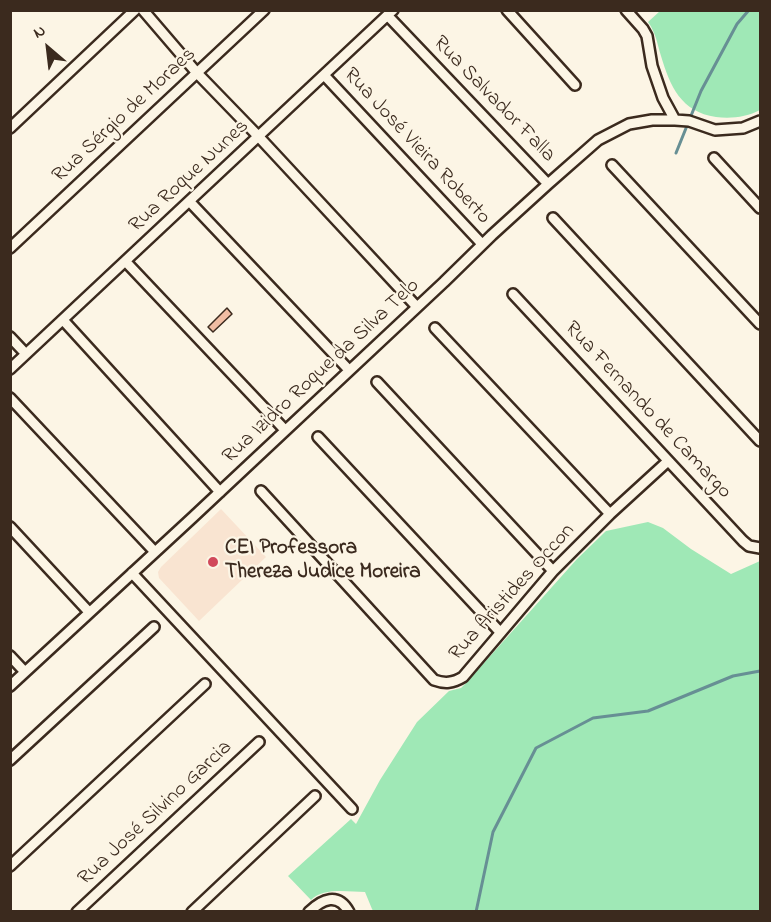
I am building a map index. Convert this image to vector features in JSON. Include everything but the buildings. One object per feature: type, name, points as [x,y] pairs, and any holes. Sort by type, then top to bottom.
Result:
[{"type":"street","points":[[10,128],[135,10]]},
{"type":"street","points":[[142,10],[197,73],[259,136],[417,307]]},
{"type":"street","name":"Rua Sérgio de Moraes","points":[[10,248],[264,10]]},
{"type":"street","points":[[507,10],[575,85]]},
{"type":"street","points":[[626,10],[647,36],[652,66],[663,98],[675,120]]},
{"type":"street","name":"Rua Roque Nunes","points":[[10,369],[391,13]]},
{"type":"street","name":"Rua Salvador Falla","points":[[391,13],[548,184]]},
{"type":"street","name":"Rua José Vieira Roberto","points":[[324,75],[482,244]]},
{"type":"street","name":"Rua Izidro Roque da Silva Telo","points":[[10,686],[220,492],[482,244],[598,140],[629,124],[652,120],[689,121],[715,130],[743,128],[760,121]]},
{"type":"street","points":[[714,158],[760,208]]},
{"type":"street","points":[[612,165],[760,324]]},
{"type":"street","points":[[190,202],[349,370]]},
{"type":"street","points":[[552,218],[760,441]]},
{"type":"street","points":[[126,262],[285,430]]},
{"type":"street","name":"Rua Fernando de Camargo","points":[[513,294],[743,541],[748,546],[758,549]]},
{"type":"street","points":[[63,320],[220,492]]},
{"type":"street","points":[[435,328],[610,514]]},
{"type":"street","points":[[10,337],[26,354]]},
{"type":"street","points":[[377,382],[553,571]]},
{"type":"street","points":[[10,398],[155,552]]},
{"type":"street","points":[[318,437],[500,632]]},
{"type":"street","name":"Rua Aristides Occon","points":[[261,491],[434,680],[448,683],[463,677],[553,571],[668,461]]},
{"type":"street","points":[[10,527],[89,612]]},
{"type":"street","points":[[132,573],[351,809]]},
{"type":"street","points":[[10,760],[154,627]]},
{"type":"street","points":[[10,656],[25,672]]},
{"type":"street","points":[[10,866],[205,684]]},
{"type":"street","name":"Rua José Silvino Garcia","points":[[77,912],[259,742]]},
{"type":"street","points":[[192,912],[315,796]]},
{"type":"street","points":[[309,912],[316,904],[331,899],[342,902],[349,912]]},
{"type":"shaded area","name":"CEI Professora Thereza Judice Moreira","points":[[221,509],[266,557],[199,621],[159,578],[158,572]]},
{"type":"green space","points":[[660,11],[760,11],[760,110],[744,116],[722,118],[694,110],[686,103],[668,77],[655,34],[648,22]]},
{"type":"green space","points":[[648,522],[663,528],[731,574],[760,561],[760,911],[374,912],[365,892],[322,893],[311,900],[288,876],[351,819],[356,824],[380,780],[417,722],[449,691],[461,688],[466,683],[577,559],[606,531]]},
{"type":"waterway","points":[[676,153],[701,91],[737,24],[749,10]]},
{"type":"waterway","points":[[476,912],[493,832],[536,748],[593,718],[648,711],[733,676],[760,671]]},
{"type":"place","name":"CEI Professora Thereza Judice Moreira","points":[[213,562]]}]
